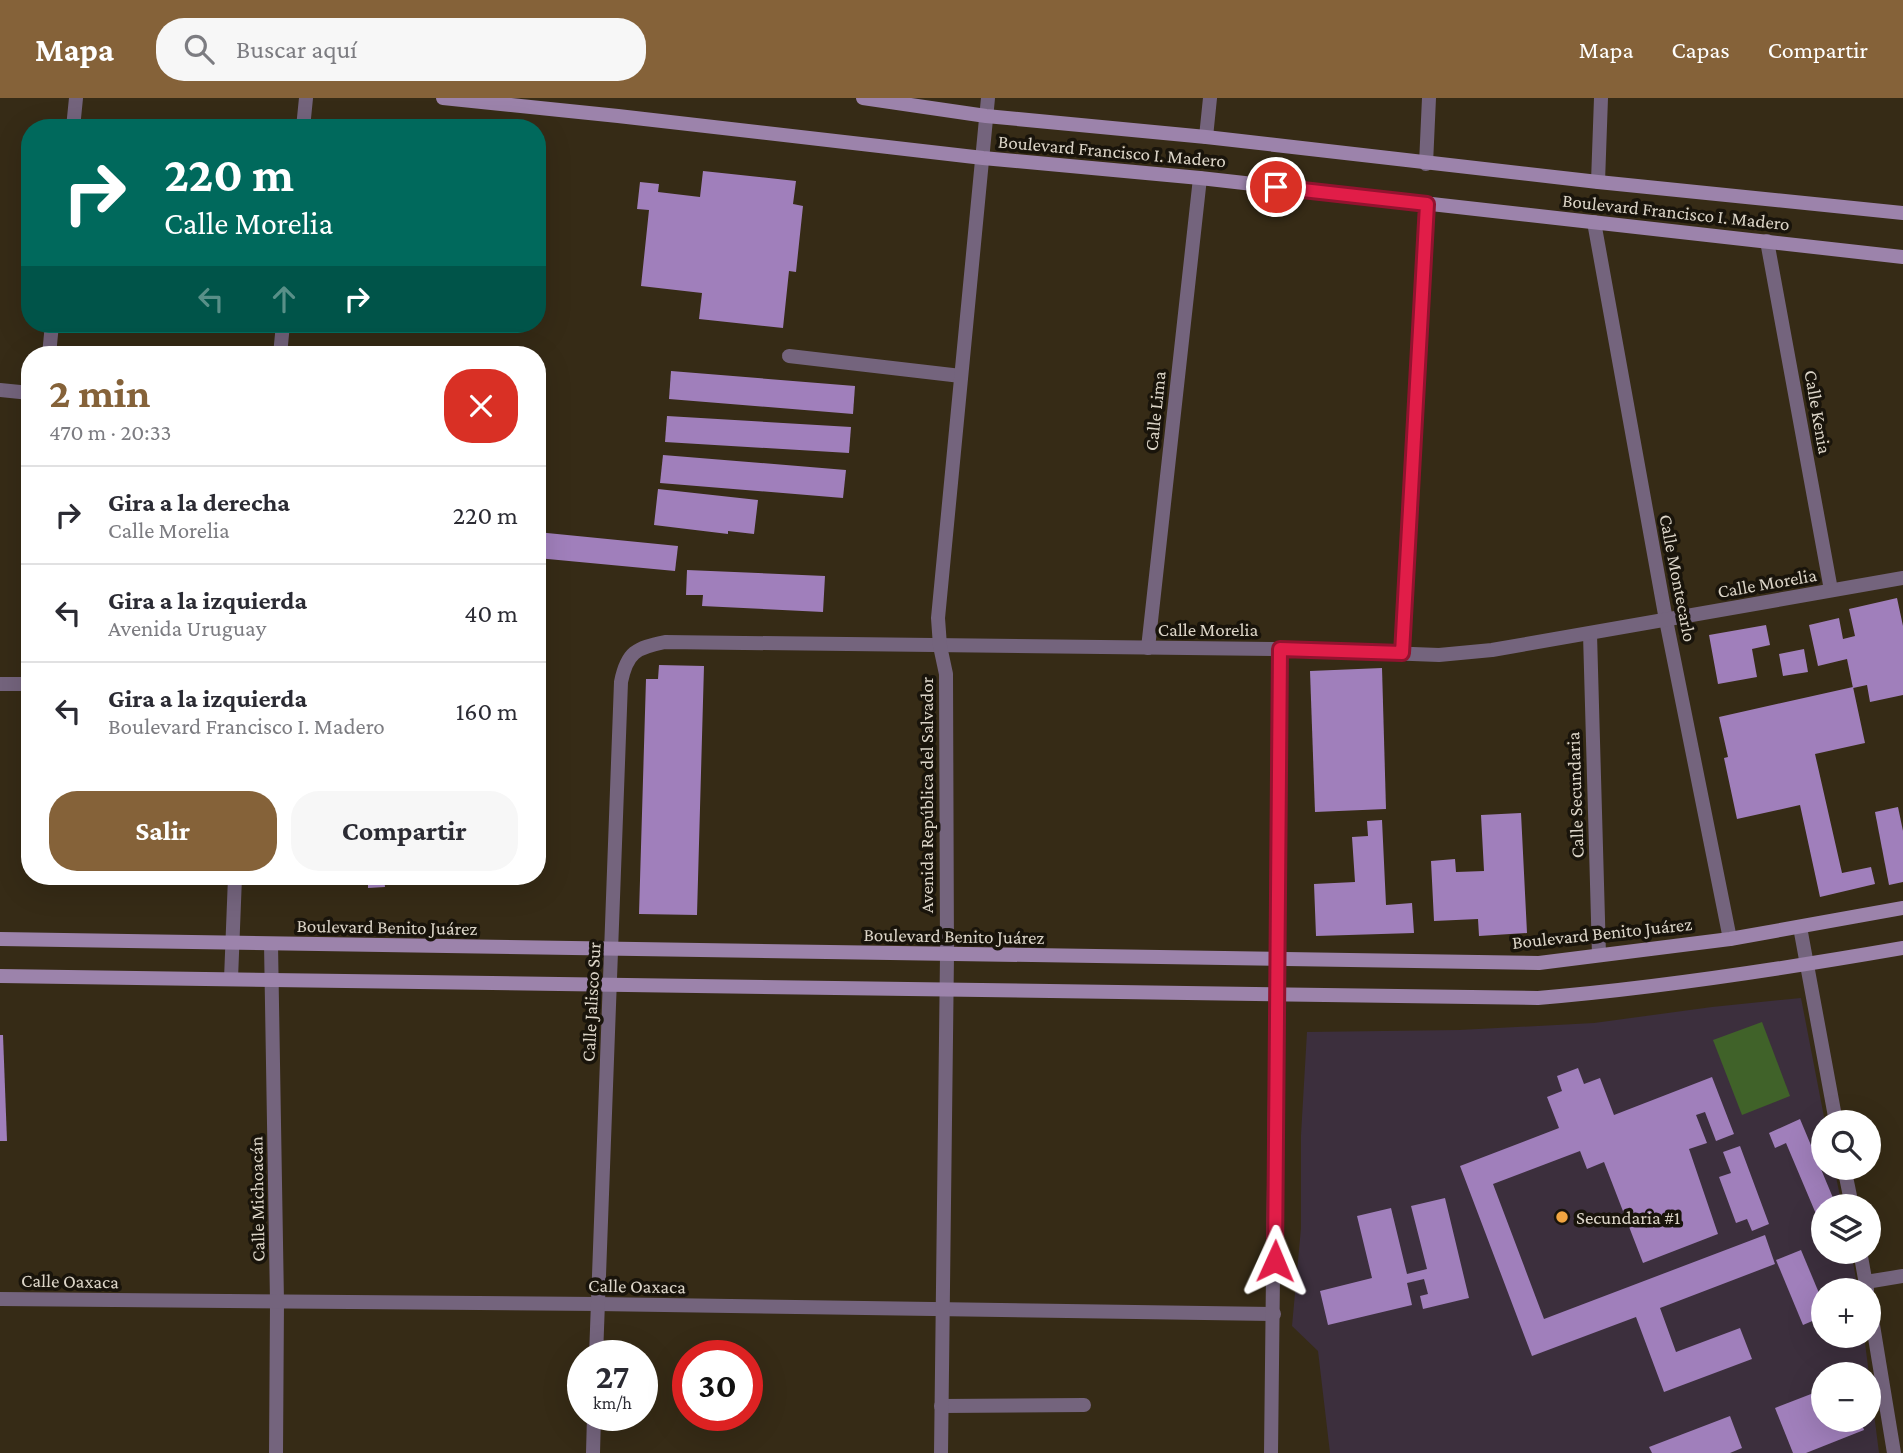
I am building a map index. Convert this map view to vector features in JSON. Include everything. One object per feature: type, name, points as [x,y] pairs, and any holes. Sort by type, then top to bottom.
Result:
[{"type":"main road","name":"Boulevard Francisco I. Madero","points":[[443,98],[983,158],[1200,178],[1903,257]]},
{"type":"main road","name":"Boulevard Francisco I. Madero","points":[[863,98],[986,116],[1903,212]]},
{"type":"main road","name":"Boulevard Benito Juárez","points":[[0,939],[1539,963],[1730,939],[1903,908]]},
{"type":"main road","points":[[0,976],[1538,998],[1617,992],[1903,948]]},
{"type":"street","points":[[74,119],[76,98]]},
{"type":"street","points":[[304,119],[306,98]]},
{"type":"street","name":"Avenida República del Salvador","points":[[941,1453],[947,955],[946,674],[940,646],[940,584],[988,98]]},
{"type":"street","points":[[1206,137],[1210,98]]},
{"type":"street","points":[[1426,164],[1429,98]]},
{"type":"street","points":[[1598,182],[1601,98]]},
{"type":"street","name":"Calle Lima","points":[[1148,648],[1200,178]]},
{"type":"street","points":[[1402,653],[1427,204]]},
{"type":"street","name":"Calle Montecarlo","points":[[1594,222],[1665,620],[1730,939]]},
{"type":"street","name":"Calle Kenia","points":[[1767,241],[1831,590]]},
{"type":"street","points":[[789,356],[961,376]]},
{"type":"street","points":[[0,390],[21,392]]},
{"type":"street","name":"Calle Morelia","points":[[634,652],[645,646],[665,642],[1280,649],[1439,654],[1492,650],[1590,634],[1903,578]]},
{"type":"street","name":"Calle Secundaria","points":[[1590,634],[1599,955]]},
{"type":"street","points":[[1271,1453],[1280,649]]},
{"type":"street","name":"Calle Jalisco Sur","points":[[596,1340],[621,682],[625,662],[634,652]]},
{"type":"street","points":[[0,684],[21,684]]},
{"type":"street","points":[[231,979],[235,885]]},
{"type":"street","points":[[1800,927],[1834,1110]]},
{"type":"street","name":"Calle Michoacán","points":[[271,944],[277,1302],[276,1453]]},
{"type":"street","points":[[1881,1282],[1903,1276]]},
{"type":"street","name":"Calle Oaxaca","points":[[0,1299],[1274,1314]]},
{"type":"street","points":[[1877,1348],[1894,1453]]},
{"type":"street","points":[[941,1406],[1084,1405]]},
{"type":"street","points":[[593,1453],[594,1431]]},
{"type":"shaded area","name":"Secundaria #1","points":[[1801,998],[1823,1110],[1811,1110],[1811,1180],[1837,1180],[1840,1194],[1811,1194],[1811,1264],[1853,1264],[1856,1278],[1811,1278],[1811,1348],[1866,1348],[1867,1362],[1811,1362],[1811,1432],[1876,1432],[1879,1453],[1330,1453],[1318,1351],[1292,1326],[1301,1228],[1301,1135],[1307,1032],[1459,1030],[1594,1023]]},
{"type":"green space","points":[[1762,1022],[1790,1096],[1742,1115],[1713,1040]]},
{"type":"building","points":[[703,171],[796,181],[793,204],[803,206],[796,272],[789,271],[783,328],[699,319],[702,293],[641,286],[649,210],[637,209],[640,182],[659,184],[658,192],[700,197]]},
{"type":"building","points":[[671,371],[855,386],[853,414],[669,399]]},
{"type":"building","points":[[667,416],[851,427],[849,453],[665,442]]},
{"type":"building","points":[[663,455],[846,470],[843,498],[660,483]]},
{"type":"building","points":[[658,489],[758,500],[754,534],[728,531],[728,534],[654,525]]},
{"type":"building","points":[[546,533],[678,546],[675,571],[546,559]]},
{"type":"building","points":[[687,570],[825,576],[823,612],[702,606],[703,595],[686,595]]},
{"type":"building","points":[[1897,598],[1903,626],[1903,695],[1870,702],[1867,685],[1853,688],[1847,659],[1818,666],[1809,625],[1839,618],[1843,639],[1855,636],[1849,609]]},
{"type":"building","points":[[1766,625],[1770,645],[1752,649],[1757,677],[1718,684],[1709,635]]},
{"type":"building","points":[[1804,649],[1808,672],[1783,676],[1779,654]]},
{"type":"building","points":[[659,665],[704,666],[697,915],[639,914],[646,679],[658,679]]},
{"type":"building","points":[[1382,668],[1386,809],[1315,812],[1310,671]]},
{"type":"building","points":[[1853,687],[1865,743],[1815,754],[1842,873],[1871,867],[1875,884],[1820,897],[1800,805],[1737,819],[1724,758],[1728,757],[1719,717]]},
{"type":"building","points":[[1898,807],[1903,831],[1903,882],[1889,885],[1875,812]]},
{"type":"building","points":[[1521,813],[1527,933],[1479,936],[1478,919],[1434,921],[1431,861],[1455,859],[1456,872],[1484,871],[1481,815]]},
{"type":"building","points":[[1382,820],[1386,905],[1412,903],[1414,933],[1316,936],[1314,884],[1355,882],[1352,837],[1368,836],[1367,821]]},
{"type":"building","points":[[368,885],[385,885],[385,887],[368,888]]},
{"type":"building","points":[[0,1035],[3,1035],[7,1141],[0,1141]]},
{"type":"building","points":[[1578,1068],[1584,1084],[1600,1078],[1614,1115],[1712,1077],[1734,1134],[1716,1141],[1705,1112],[1696,1115],[1707,1143],[1689,1149],[1718,1234],[1643,1263],[1604,1162],[1587,1169],[1580,1151],[1493,1184],[1544,1319],[1765,1235],[1775,1264],[1660,1308],[1676,1352],[1740,1328],[1752,1359],[1664,1392],[1636,1317],[1532,1356],[1460,1166],[1559,1128],[1547,1097],[1562,1091],[1557,1076]]},
{"type":"building","points":[[1800,1119],[1811,1145],[1811,1180],[1826,1180],[1831,1194],[1811,1194],[1811,1202],[1786,1143],[1775,1148],[1769,1133]]},
{"type":"building","points":[[1740,1146],[1769,1224],[1752,1231],[1747,1219],[1736,1223],[1719,1177],[1731,1173],[1723,1152]]},
{"type":"building","points":[[1445,1198],[1469,1298],[1423,1309],[1420,1296],[1428,1294],[1424,1279],[1407,1283],[1412,1305],[1328,1325],[1320,1291],[1372,1278],[1357,1216],[1391,1208],[1407,1274],[1427,1269],[1411,1206]]},
{"type":"building","points":[[1801,1250],[1813,1278],[1811,1322],[1803,1325],[1776,1260]]},
{"type":"building","points":[[1811,1394],[1811,1432],[1859,1432],[1806,1453],[1793,1453],[1775,1408]]},
{"type":"building","points":[[1730,1416],[1742,1448],[1730,1453],[1652,1453],[1649,1447]]},
{"type":"place","name":"Secundaria #1","points":[[1562,1217]]},
{"type":"route","points":[[1275,1261],[1280,649],[1402,653],[1427,204],[1276,187]]}]
